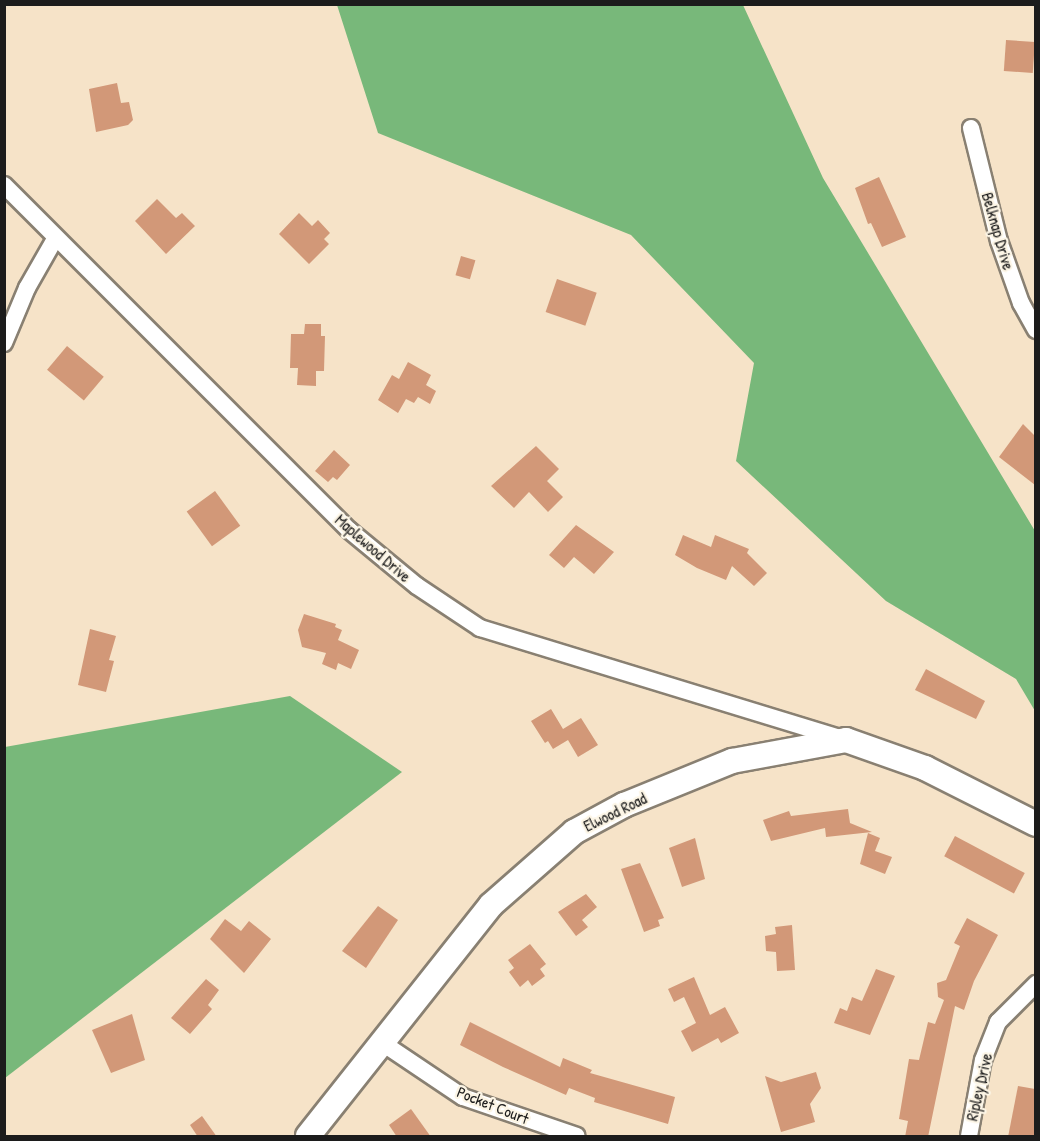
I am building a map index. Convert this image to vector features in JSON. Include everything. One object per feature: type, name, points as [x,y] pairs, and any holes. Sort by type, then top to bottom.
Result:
[{"type":"main road","name":"Elwood Road","points":[[308,1137],[384,1044],[491,905],[574,832],[624,804],[732,761],[846,740],[925,768],[1035,824]]},
{"type":"street","name":"Belknap Drive","points":[[971,128],[999,241],[1020,303],[1035,330]]},
{"type":"street","name":"Maplewood Drive","points":[[4,185],[55,239],[349,530],[417,586],[480,628],[846,740]]},
{"type":"street","points":[[4,343],[27,288],[55,239]]},
{"type":"street","name":"Ripley Drive","points":[[969,1137],[983,1060],[998,1022],[1035,984]]},
{"type":"street","name":"Pocket Court","points":[[384,1044],[463,1097],[577,1137]]},
{"type":"green space","points":[[337,5],[743,5],[823,178],[1035,531],[1035,711],[1016,679],[886,601],[736,461],[754,363],[631,235],[378,133]]},
{"type":"green space","points":[[290,696],[402,772],[5,1078],[5,747]]},
{"type":"building","points":[[1006,40],[1035,42],[1033,73],[1004,71]]},
{"type":"building","points":[[117,83],[121,103],[129,102],[133,120],[128,125],[96,132],[89,89]]},
{"type":"building","points":[[879,177],[906,237],[882,247],[871,223],[868,224],[855,188]]},
{"type":"building","points":[[157,199],[176,218],[182,213],[195,226],[166,254],[135,221]]},
{"type":"building","points":[[299,213],[312,226],[318,220],[330,233],[324,239],[329,244],[309,264],[279,234]]},
{"type":"building","points":[[461,256],[475,260],[470,279],[455,275]]},
{"type":"building","points":[[557,279],[597,293],[585,326],[546,312]]},
{"type":"building","points":[[305,324],[321,324],[321,336],[325,336],[324,371],[316,371],[316,386],[297,385],[298,368],[290,368],[291,334],[304,334]]},
{"type":"building","points":[[67,346],[104,377],[84,401],[47,370]]},
{"type":"building","points":[[408,362],[431,375],[426,385],[436,391],[430,404],[418,397],[414,403],[406,399],[398,413],[378,400],[392,375],[399,379]]},
{"type":"building","points":[[1023,424],[1035,436],[1035,485],[999,457]]},
{"type":"building","points":[[536,446],[559,469],[547,481],[563,497],[548,512],[529,492],[514,508],[491,486]]},
{"type":"building","points":[[334,450],[350,465],[337,480],[333,477],[328,482],[315,471]]},
{"type":"building","points":[[215,491],[240,526],[212,546],[187,512]]},
{"type":"building","points":[[576,525],[614,552],[594,574],[574,557],[564,568],[549,555]]},
{"type":"building","points":[[683,535],[711,547],[715,535],[749,549],[747,553],[767,573],[754,586],[732,566],[726,580],[697,568],[675,555]]},
{"type":"building","points":[[304,614],[336,624],[335,627],[342,630],[338,640],[359,650],[351,669],[338,663],[336,670],[322,664],[326,653],[302,647],[298,630]]},
{"type":"building","points":[[90,629],[116,636],[109,660],[114,661],[106,692],[78,685]]},
{"type":"building","points":[[926,669],[985,701],[976,719],[915,690]]},
{"type":"building","points":[[551,709],[563,729],[581,718],[598,745],[578,757],[568,740],[553,749],[548,741],[545,743],[531,721]]},
{"type":"building","points":[[848,809],[850,823],[872,832],[826,837],[825,828],[771,841],[763,820],[789,811],[791,816]]},
{"type":"building","points":[[868,833],[880,838],[875,851],[892,857],[885,874],[860,864]]},
{"type":"building","points":[[955,836],[1025,873],[1014,893],[944,856]]},
{"type":"building","points":[[695,838],[705,879],[682,887],[669,848]]},
{"type":"building","points":[[640,863],[664,918],[658,920],[660,926],[644,932],[621,869]]},
{"type":"building","points":[[586,894],[597,907],[582,920],[588,927],[576,936],[558,912]]},
{"type":"building","points":[[378,906],[398,920],[366,968],[342,951]]},
{"type":"building","points":[[967,918],[998,935],[974,981],[964,1010],[955,1006],[928,1137],[905,1137],[908,1121],[899,1119],[909,1059],[919,1060],[928,1022],[935,1024],[944,1000],[938,997],[937,983],[946,980],[960,946],[954,943]]},
{"type":"building","points":[[225,919],[241,931],[249,921],[271,939],[244,973],[210,939]]},
{"type":"building","points":[[792,925],[795,970],[777,971],[776,952],[766,951],[765,936],[776,934],[775,927]]},
{"type":"building","points":[[530,944],[546,964],[540,969],[545,976],[532,986],[528,980],[520,987],[509,972],[514,968],[508,960]]},
{"type":"building","points":[[876,969],[895,976],[870,1035],[834,1023],[840,1008],[847,1011],[852,997],[862,1001]]},
{"type":"building","points":[[694,977],[710,1015],[725,1007],[739,1033],[721,1043],[718,1038],[692,1052],[681,1031],[696,1023],[684,997],[674,1002],[668,989]]},
{"type":"building","points":[[206,979],[219,990],[208,1005],[212,1009],[190,1034],[171,1018]]},
{"type":"building","points":[[132,1014],[145,1060],[111,1073],[92,1030]]},
{"type":"building","points":[[470,1022],[560,1067],[563,1058],[592,1070],[590,1073],[675,1097],[668,1124],[594,1102],[595,1098],[569,1088],[566,1095],[460,1045]]},
{"type":"building","points":[[816,1072],[821,1088],[810,1104],[815,1122],[781,1132],[765,1076],[781,1082]]},
{"type":"building","points":[[1018,1086],[1035,1089],[1035,1137],[1008,1137]]},
{"type":"building","points":[[411,1109],[431,1137],[397,1137],[389,1125]]},
{"type":"building","points":[[202,1116],[217,1137],[198,1137],[190,1125]]}]
